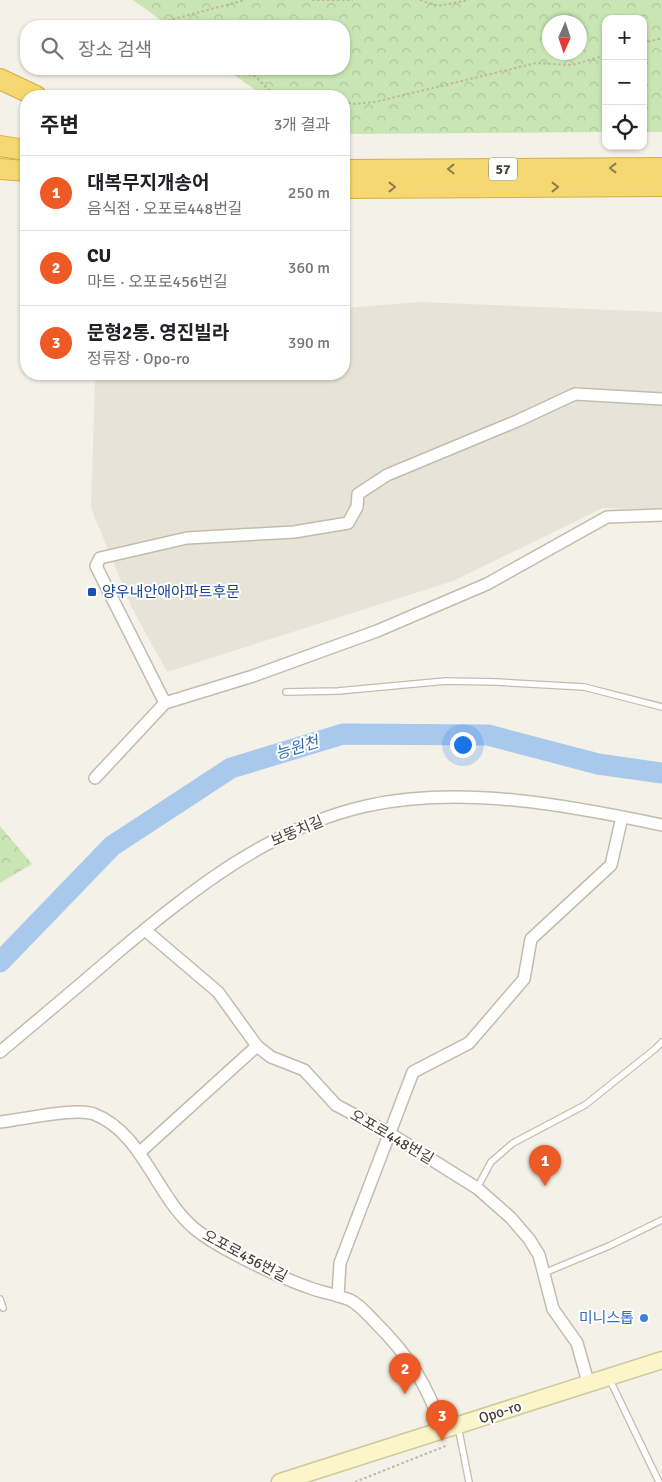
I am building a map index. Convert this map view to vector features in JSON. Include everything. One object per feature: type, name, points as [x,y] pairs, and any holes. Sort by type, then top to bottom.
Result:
[{"type":"highway","points":[[0,79],[23,90]]},
{"type":"highway","points":[[0,146],[20,149]]},
{"type":"highway","name":"57","points":[[350,170],[662,168]]},
{"type":"highway","points":[[0,169],[20,171]]},
{"type":"highway","name":"57","points":[[350,188],[662,186]]},
{"type":"street","points":[[165,703],[96,566],[100,558],[187,538],[294,532],[348,524],[357,507],[358,494],[387,474],[517,421],[575,394],[662,399]]},
{"type":"street","points":[[95,778],[165,703],[253,676],[377,632],[487,584],[607,518],[662,516]]},
{"type":"street","name":"보뚱치길","points":[[0,1052],[182,898],[269,842],[319,820],[367,806],[416,800],[508,799],[662,825]]},
{"type":"street","points":[[338,1296],[340,1263],[413,1072],[470,1044],[524,979],[530,939],[611,865],[622,817]]},
{"type":"street","name":"오포로448번길","points":[[145,930],[218,992],[256,1046],[271,1057],[304,1070],[336,1105],[389,1133],[477,1188],[511,1218],[529,1239],[539,1255],[553,1309],[577,1343],[588,1382]]},
{"type":"street","points":[[140,1152],[256,1046]]},
{"type":"street","name":"오포로456번길","points":[[0,1122],[79,1112],[93,1113],[107,1121],[140,1152],[164,1195],[195,1229],[275,1273],[313,1289],[351,1301],[364,1311],[409,1360],[431,1397],[448,1437]]},
{"type":"street","name":"Opo-ro","points":[[280,1482],[448,1437],[458,1425],[588,1382],[662,1360]]},
{"type":"lane","points":[[286,692],[338,691],[446,680],[497,682],[584,687],[662,707]]},
{"type":"lane","points":[[477,1188],[491,1162],[513,1143],[585,1104],[662,1042]]},
{"type":"lane","points":[[544,1273],[609,1246],[662,1220]]},
{"type":"lane","points":[[0,1299],[3,1308]]},
{"type":"lane","points":[[608,1376],[659,1482]]},
{"type":"lane","points":[[458,1425],[469,1482]]},
{"type":"path","points":[[170,20],[245,0]]},
{"type":"path","points":[[312,0],[352,0]]},
{"type":"path","points":[[420,0],[438,6],[469,0]]},
{"type":"path","points":[[647,42],[662,38]]},
{"type":"path","points":[[350,103],[375,102],[536,63],[572,65],[602,56]]},
{"type":"path","points":[[249,75],[255,76],[269,90]]},
{"type":"path","points":[[355,1482],[448,1437]]},
{"type":"shaded area","points":[[420,302],[662,312],[662,510],[603,508],[453,581],[167,672],[132,608],[91,508],[95,381],[350,380],[350,308]]},
{"type":"green space","points":[[133,0],[662,0],[662,132],[647,132],[647,15],[602,15],[602,132],[350,134],[350,90],[256,90],[234,75],[350,75],[350,20],[161,20]]},
{"type":"green space","points":[[0,826],[32,864],[0,883]]},
{"type":"waterway","name":"능원천","points":[[0,962],[112,846],[231,768],[343,734],[488,735],[598,764],[662,773]]},
{"type":"place","name":"양우내안애아파트후문","points":[[92,592]]},
{"type":"place","name":"대복무지개송어","points":[[545,1186]]},
{"type":"place","name":"미니스톱","points":[[644,1318]]},
{"type":"place","name":"CU","points":[[405,1394]]},
{"type":"place","name":"문형2통. 영진빌라","points":[[442,1441]]}]
